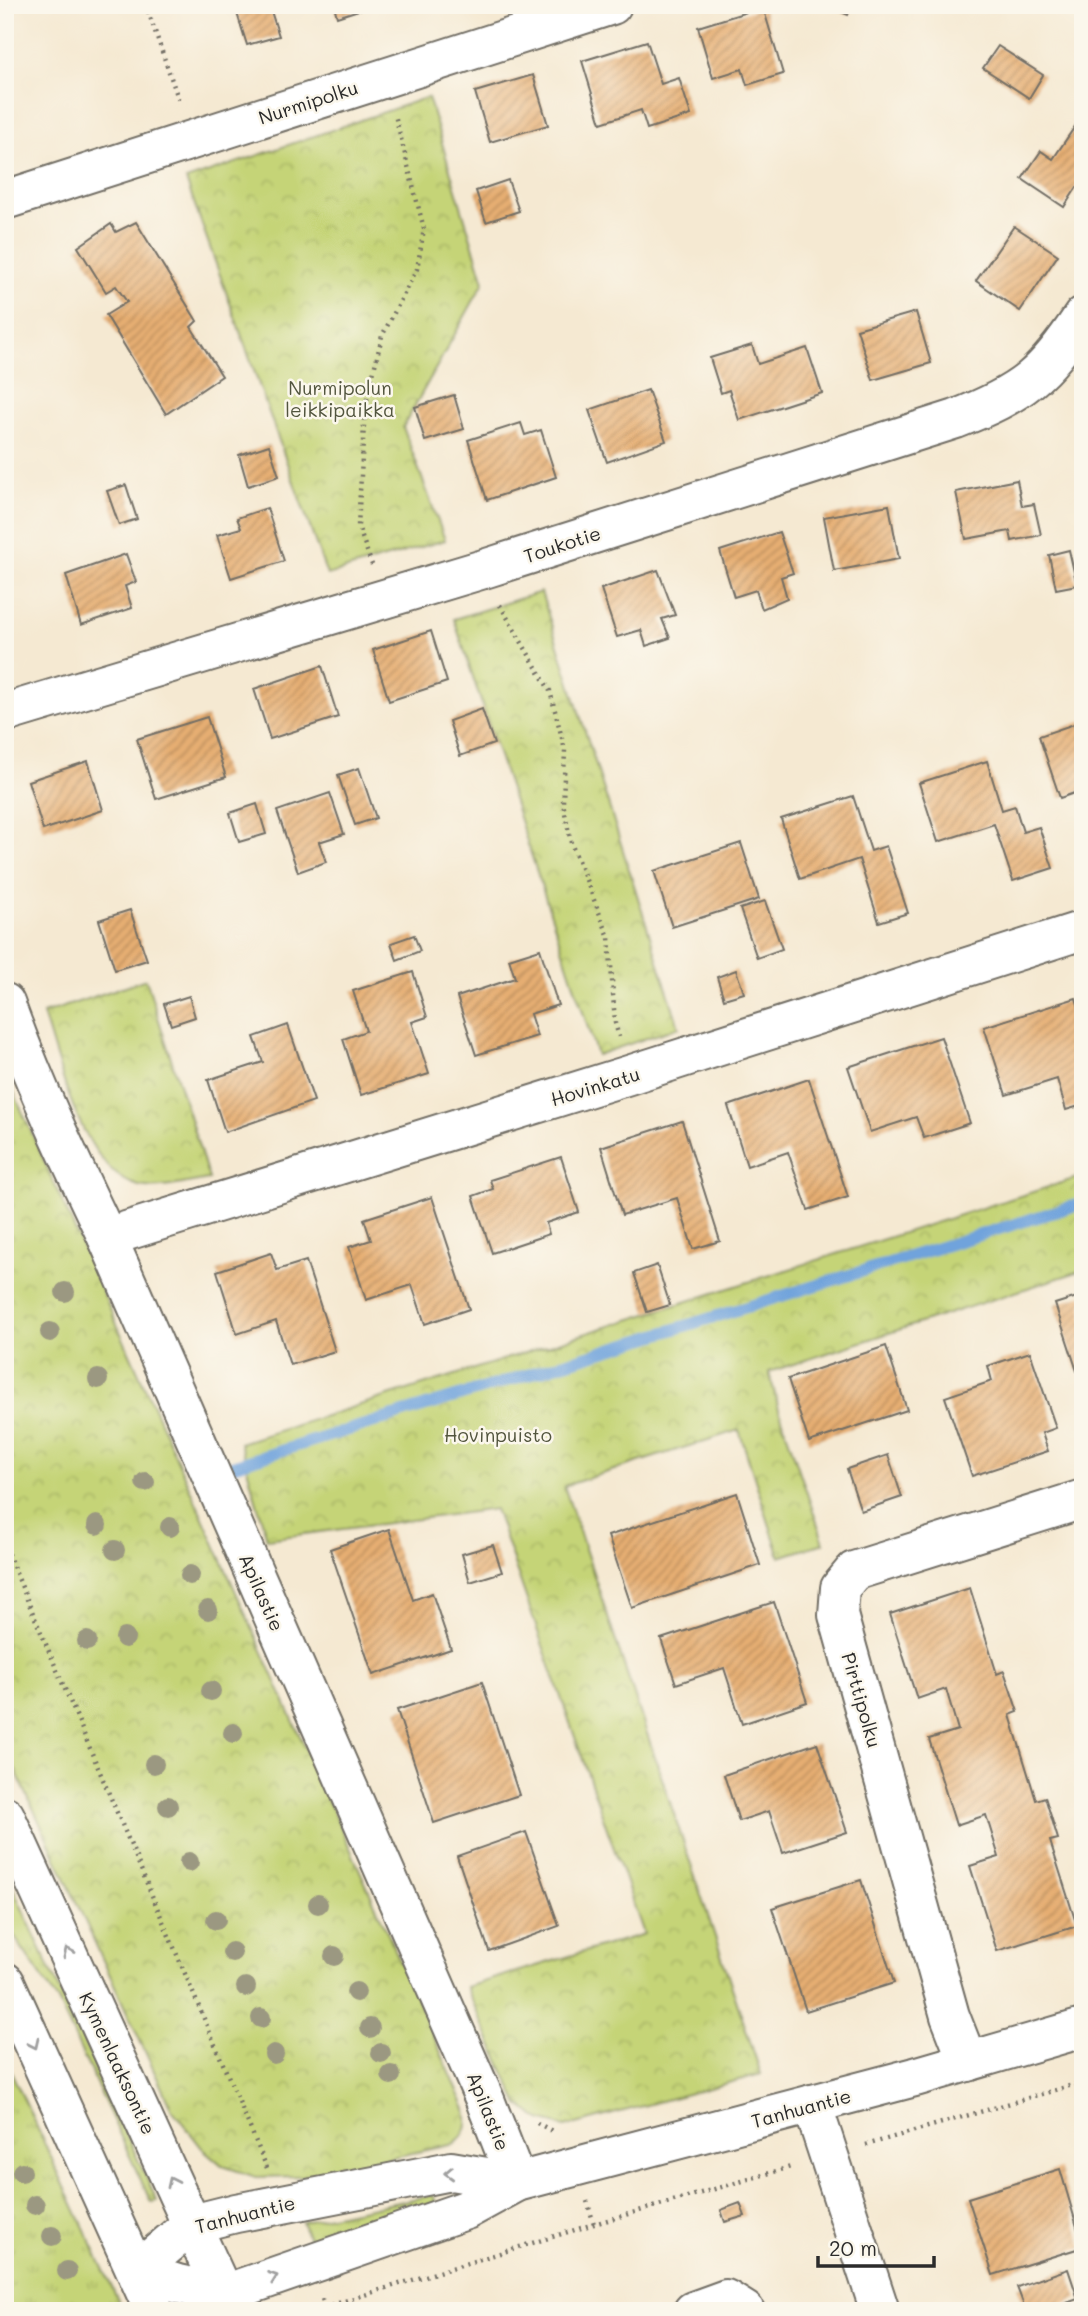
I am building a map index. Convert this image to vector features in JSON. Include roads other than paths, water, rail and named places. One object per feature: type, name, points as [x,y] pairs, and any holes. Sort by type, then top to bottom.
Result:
[{"type":"street","name":"Nurmipolku","points":[[5,200],[612,5]]},
{"type":"street","name":"Toukotie","points":[[5,713],[487,568],[956,419],[995,404],[1039,374],[1064,345],[1083,316]]},
{"type":"street","name":"Hovinkatu","points":[[107,1237],[1083,930]]},
{"type":"street","name":"Apilastie","points":[[5,1003],[41,1097],[107,1237],[485,2100],[517,2182]]},
{"type":"street","name":"Pirttipolku","points":[[968,2062],[950,2016],[838,1615],[840,1588],[854,1571],[1083,1499]]},
{"type":"street","name":"Kymenlaaksontie","points":[[5,1816],[227,2302]]},
{"type":"street","points":[[5,1982],[154,2311]]},
{"type":"street","name":"Tanhuantie","points":[[227,2302],[466,2210],[517,2182],[812,2105],[1083,2028]]},
{"type":"street","points":[[812,2105],[880,2311]]},
{"type":"street","name":"Tanhuantie","points":[[137,2271],[192,2224],[281,2203],[451,2171],[517,2182]]},
{"type":"street","points":[[137,2271],[227,2302]]},
{"type":"street","points":[[693,2311],[726,2299],[745,2311]]},
{"type":"waterway","points":[[232,1466],[1083,1203]]},
{"type":"park label","name":"Nurmipolun leikkipaikka","points":[[340,398]]},
{"type":"park label","name":"Hovinpuisto","points":[[498,1434]]}]
